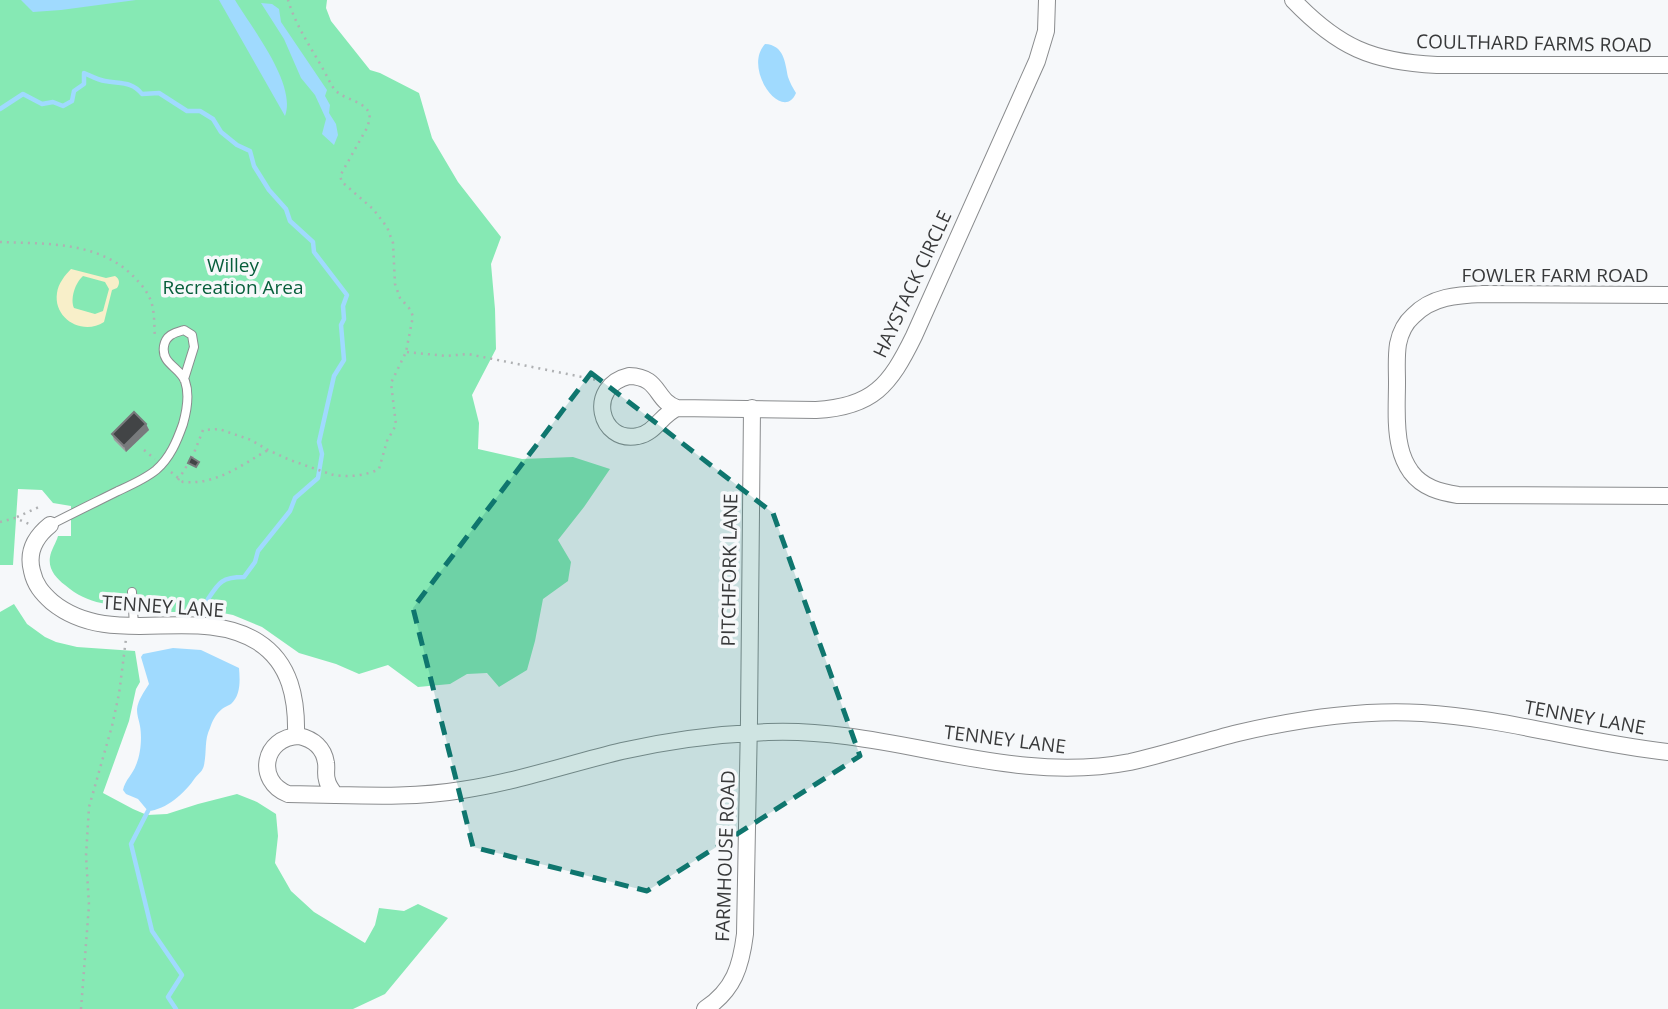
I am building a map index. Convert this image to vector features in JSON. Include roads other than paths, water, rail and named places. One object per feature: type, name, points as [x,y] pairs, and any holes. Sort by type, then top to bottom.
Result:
[{"type":"street","name":"HAYSTACK CIRCLE","points":[[677,408],[838,408],[869,397],[891,378],[914,336],[1037,61],[1046,31],[1048,0]]},
{"type":"street","name":"COULTHARD FARMS ROAD","points":[[1293,0],[1323,29],[1348,45],[1373,56],[1401,62],[1437,65],[1668,65]]},
{"type":"street","name":"FOWLER FARM ROAD","points":[[1668,295],[1472,294],[1445,297],[1431,302],[1412,316],[1402,331],[1397,355],[1397,409],[1400,447],[1413,474],[1424,485],[1444,493],[1668,496]]},
{"type":"street","points":[[623,377],[639,377],[649,381],[657,388],[665,402],[677,408],[664,416],[646,434],[625,436],[611,429],[603,415],[603,400],[614,382],[623,377]]},
{"type":"street","name":"PITCHFORK LANE","points":[[749,733],[752,408]]},
{"type":"street","name":"TENNEY LANE","points":[[50,525],[36,540],[30,562],[38,588],[57,606],[76,617],[98,624],[212,627],[238,633],[260,643],[276,657],[291,684],[296,736],[276,744],[269,754],[267,766],[273,784],[288,794],[419,795],[464,790],[516,780],[684,738],[806,731],[898,744],[1030,768],[1075,769],[1130,762],[1286,723],[1343,715],[1423,713],[1668,752]]},
{"type":"street","name":"FARMHOUSE ROAD","points":[[705,1009],[725,991],[743,956],[746,923],[749,733]]},
{"type":"street","points":[[296,736],[311,740],[320,748],[325,759],[328,785],[335,795]]},
{"type":"lane","points":[[50,525],[144,479],[156,470],[175,445],[188,401],[184,379],[168,362],[163,351],[169,336],[184,330],[191,335],[194,343],[184,379]]},
{"type":"lane","points":[[130,626],[132,592]]},
{"type":"water","points":[[21,0],[136,0],[33,12]]},
{"type":"water","points":[[219,0],[235,0],[261,40],[279,72],[287,103],[285,116]]},
{"type":"water","points":[[261,3],[272,4],[279,9],[281,22],[327,90],[325,96],[330,105],[329,113],[336,124],[338,135],[334,145],[322,134],[326,119],[315,95],[301,78],[284,39]]},
{"type":"water","points":[[765,44],[776,47],[782,55],[796,93],[790,101],[782,102],[774,98],[761,79],[759,55]]},
{"type":"water","points":[[173,648],[201,650],[239,668],[239,687],[231,704],[216,715],[212,723],[202,770],[174,800],[162,808],[148,811],[138,799],[123,790],[135,768],[140,751],[141,730],[137,709],[149,684],[141,657],[143,654]]},
{"type":"waterway","points":[[0,109],[23,94],[42,104],[53,102],[63,106],[72,101],[74,91],[84,84],[84,73],[102,80],[130,85],[142,94],[159,93],[187,111],[200,111],[213,119],[221,132],[237,145],[250,151],[254,166],[269,190],[286,209],[290,221],[313,242],[314,252],[347,295],[341,325],[344,360],[334,376],[319,442],[322,454],[318,478],[295,498],[290,511],[258,551],[255,562],[244,577],[226,579],[215,588],[208,599],[211,615]]},
{"type":"waterway","points":[[148,811],[131,844],[152,931],[182,975],[168,997],[176,1009]]},
{"type":"park label","name":"Willey Recreation Area","points":[[233,276]]}]
